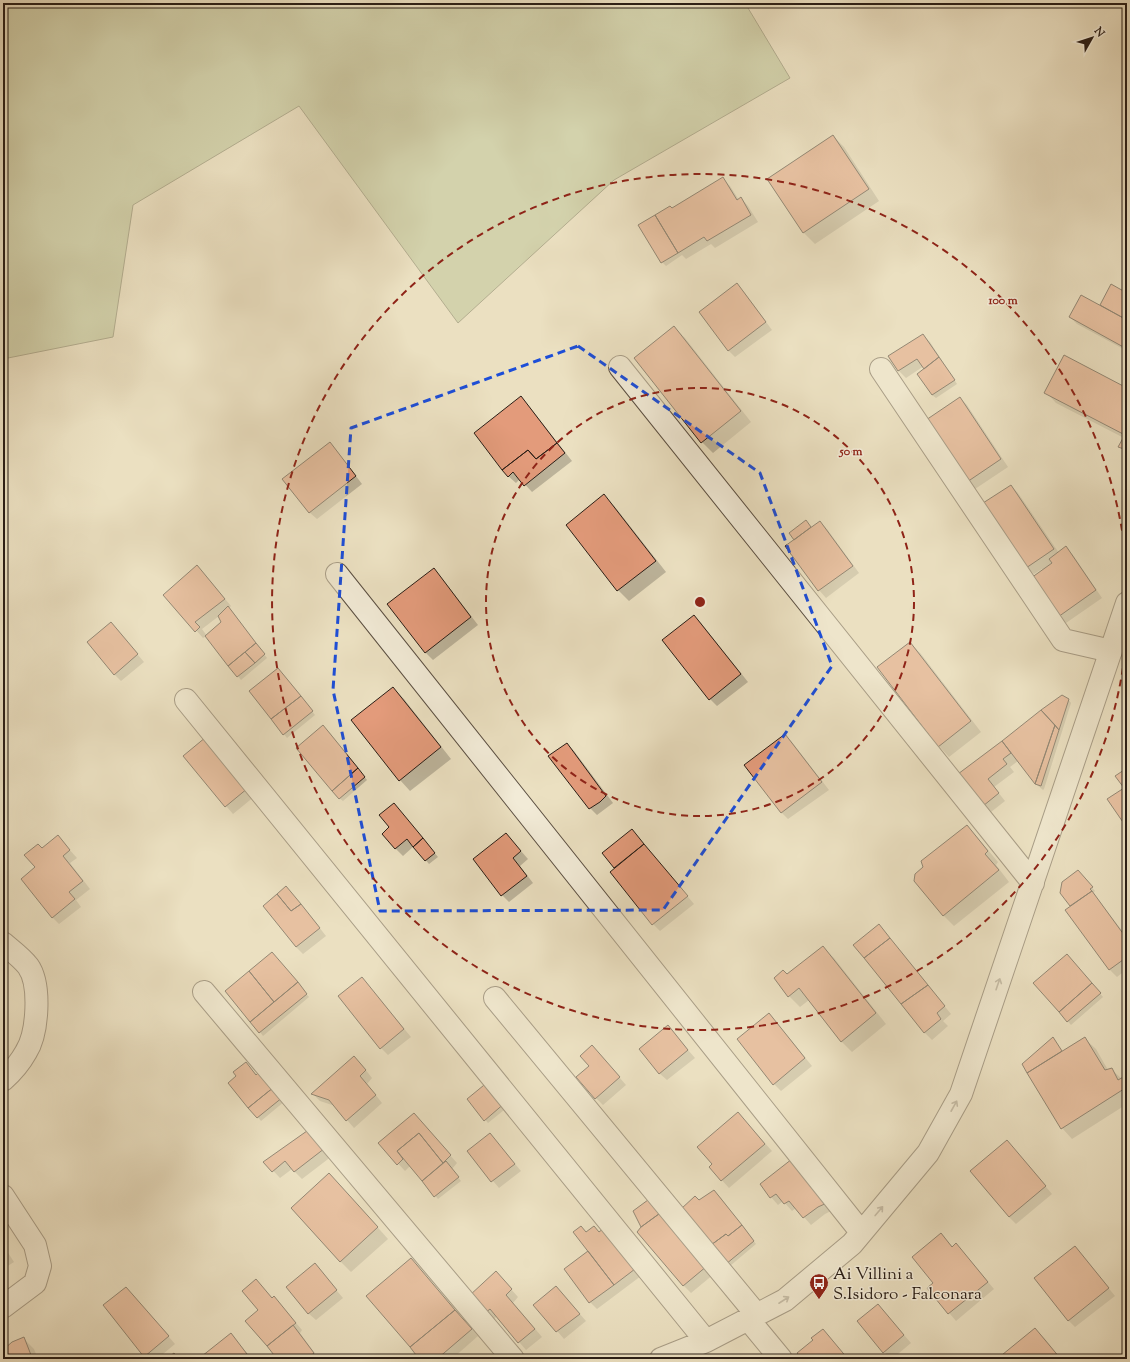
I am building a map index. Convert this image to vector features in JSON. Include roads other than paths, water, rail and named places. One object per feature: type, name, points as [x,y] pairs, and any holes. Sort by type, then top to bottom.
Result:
[{"type":"street","points":[[620,367],[1033,883]]},
{"type":"street","points":[[880,369],[1063,640],[1111,651]]},
{"type":"street","points":[[337,574],[861,1232]]},
{"type":"street","points":[[661,1359],[706,1341],[785,1300],[852,1244],[928,1153],[961,1094],[1127,603]]},
{"type":"street","points":[[186,700],[706,1341]]},
{"type":"street","points":[[3,943],[28,967],[35,984],[37,1006],[34,1029],[27,1051],[3,1080]]},
{"type":"street","points":[[204,992],[513,1359]]},
{"type":"street","points":[[496,998],[752,1317],[781,1359]]},
{"type":"street","points":[[3,1196],[35,1245],[40,1266],[35,1283],[3,1307]]},
{"type":"place","name":"Ai Villini a S.Isidoro - Falconara","points":[[819,1300]]}]
